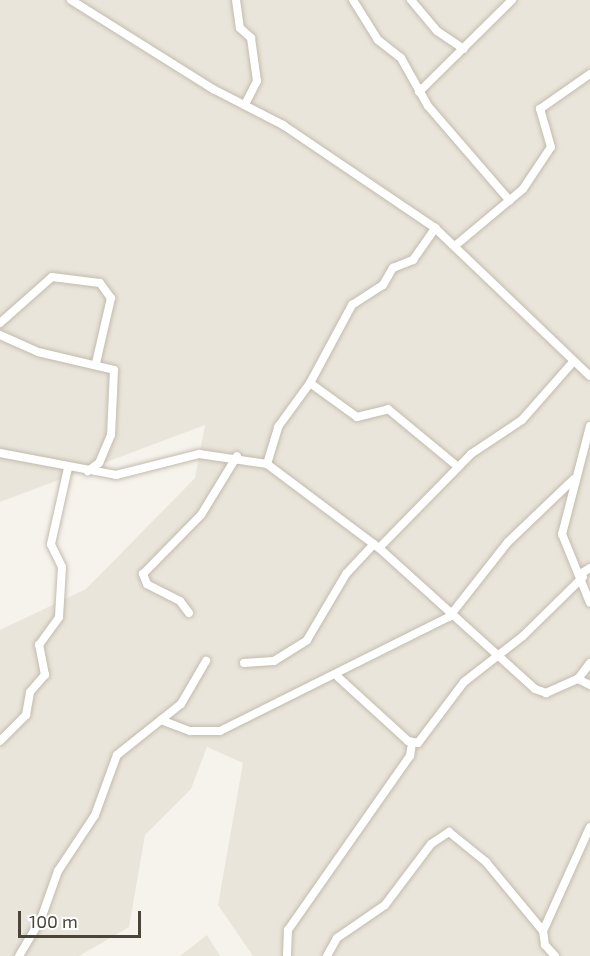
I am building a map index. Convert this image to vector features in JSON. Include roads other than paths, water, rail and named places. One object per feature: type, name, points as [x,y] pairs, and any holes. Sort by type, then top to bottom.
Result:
[{"type":"street","points":[[71,0],[245,105],[435,228],[456,245],[572,363],[590,376]]},
{"type":"street","points":[[236,0],[240,28],[251,38],[257,81],[245,105]]},
{"type":"street","points":[[353,0],[378,40],[401,58],[419,92],[510,201]]},
{"type":"street","points":[[411,0],[437,32],[464,49]]},
{"type":"street","points":[[419,92],[512,0]]},
{"type":"street","points":[[456,245],[510,201],[551,149],[540,109],[590,74]]},
{"type":"street","points":[[267,464],[278,427],[310,382],[355,301],[383,285],[393,268],[413,260],[435,228]]},
{"type":"street","points":[[0,323],[54,276],[100,283],[111,298],[96,363]]},
{"type":"street","points":[[0,335],[38,352],[96,363],[114,370],[115,387],[110,440],[99,463],[88,471]]},
{"type":"street","points":[[244,663],[274,661],[307,640],[346,574],[458,467],[522,420],[572,363]]},
{"type":"street","points":[[310,382],[357,417],[388,409],[458,467]]},
{"type":"street","points":[[590,426],[573,479],[573,503],[562,534],[583,575],[590,603]]},
{"type":"street","points":[[0,453],[68,468],[126,474],[198,454],[237,456],[267,464],[376,546],[449,617],[496,657],[546,693],[578,679],[590,663]]},
{"type":"street","points":[[189,613],[180,601],[147,584],[144,571],[201,515],[237,456]]},
{"type":"street","points":[[0,741],[26,715],[30,692],[45,675],[39,645],[59,617],[62,567],[51,544],[68,468]]},
{"type":"street","points":[[161,720],[217,732],[338,676],[449,617],[508,542],[573,479]]},
{"type":"street","points":[[412,744],[424,739],[435,715],[464,682],[496,657],[590,568]]},
{"type":"street","points":[[19,956],[41,919],[58,871],[95,815],[117,754],[181,704],[206,661]]},
{"type":"street","points":[[338,676],[412,744]]},
{"type":"street","points":[[578,679],[590,685]]},
{"type":"street","points":[[287,956],[288,930],[410,756],[412,744]]},
{"type":"street","points":[[543,931],[590,828]]},
{"type":"street","points":[[327,956],[337,938],[385,905],[431,844],[449,832],[486,862],[543,931],[545,945],[555,956]]}]
